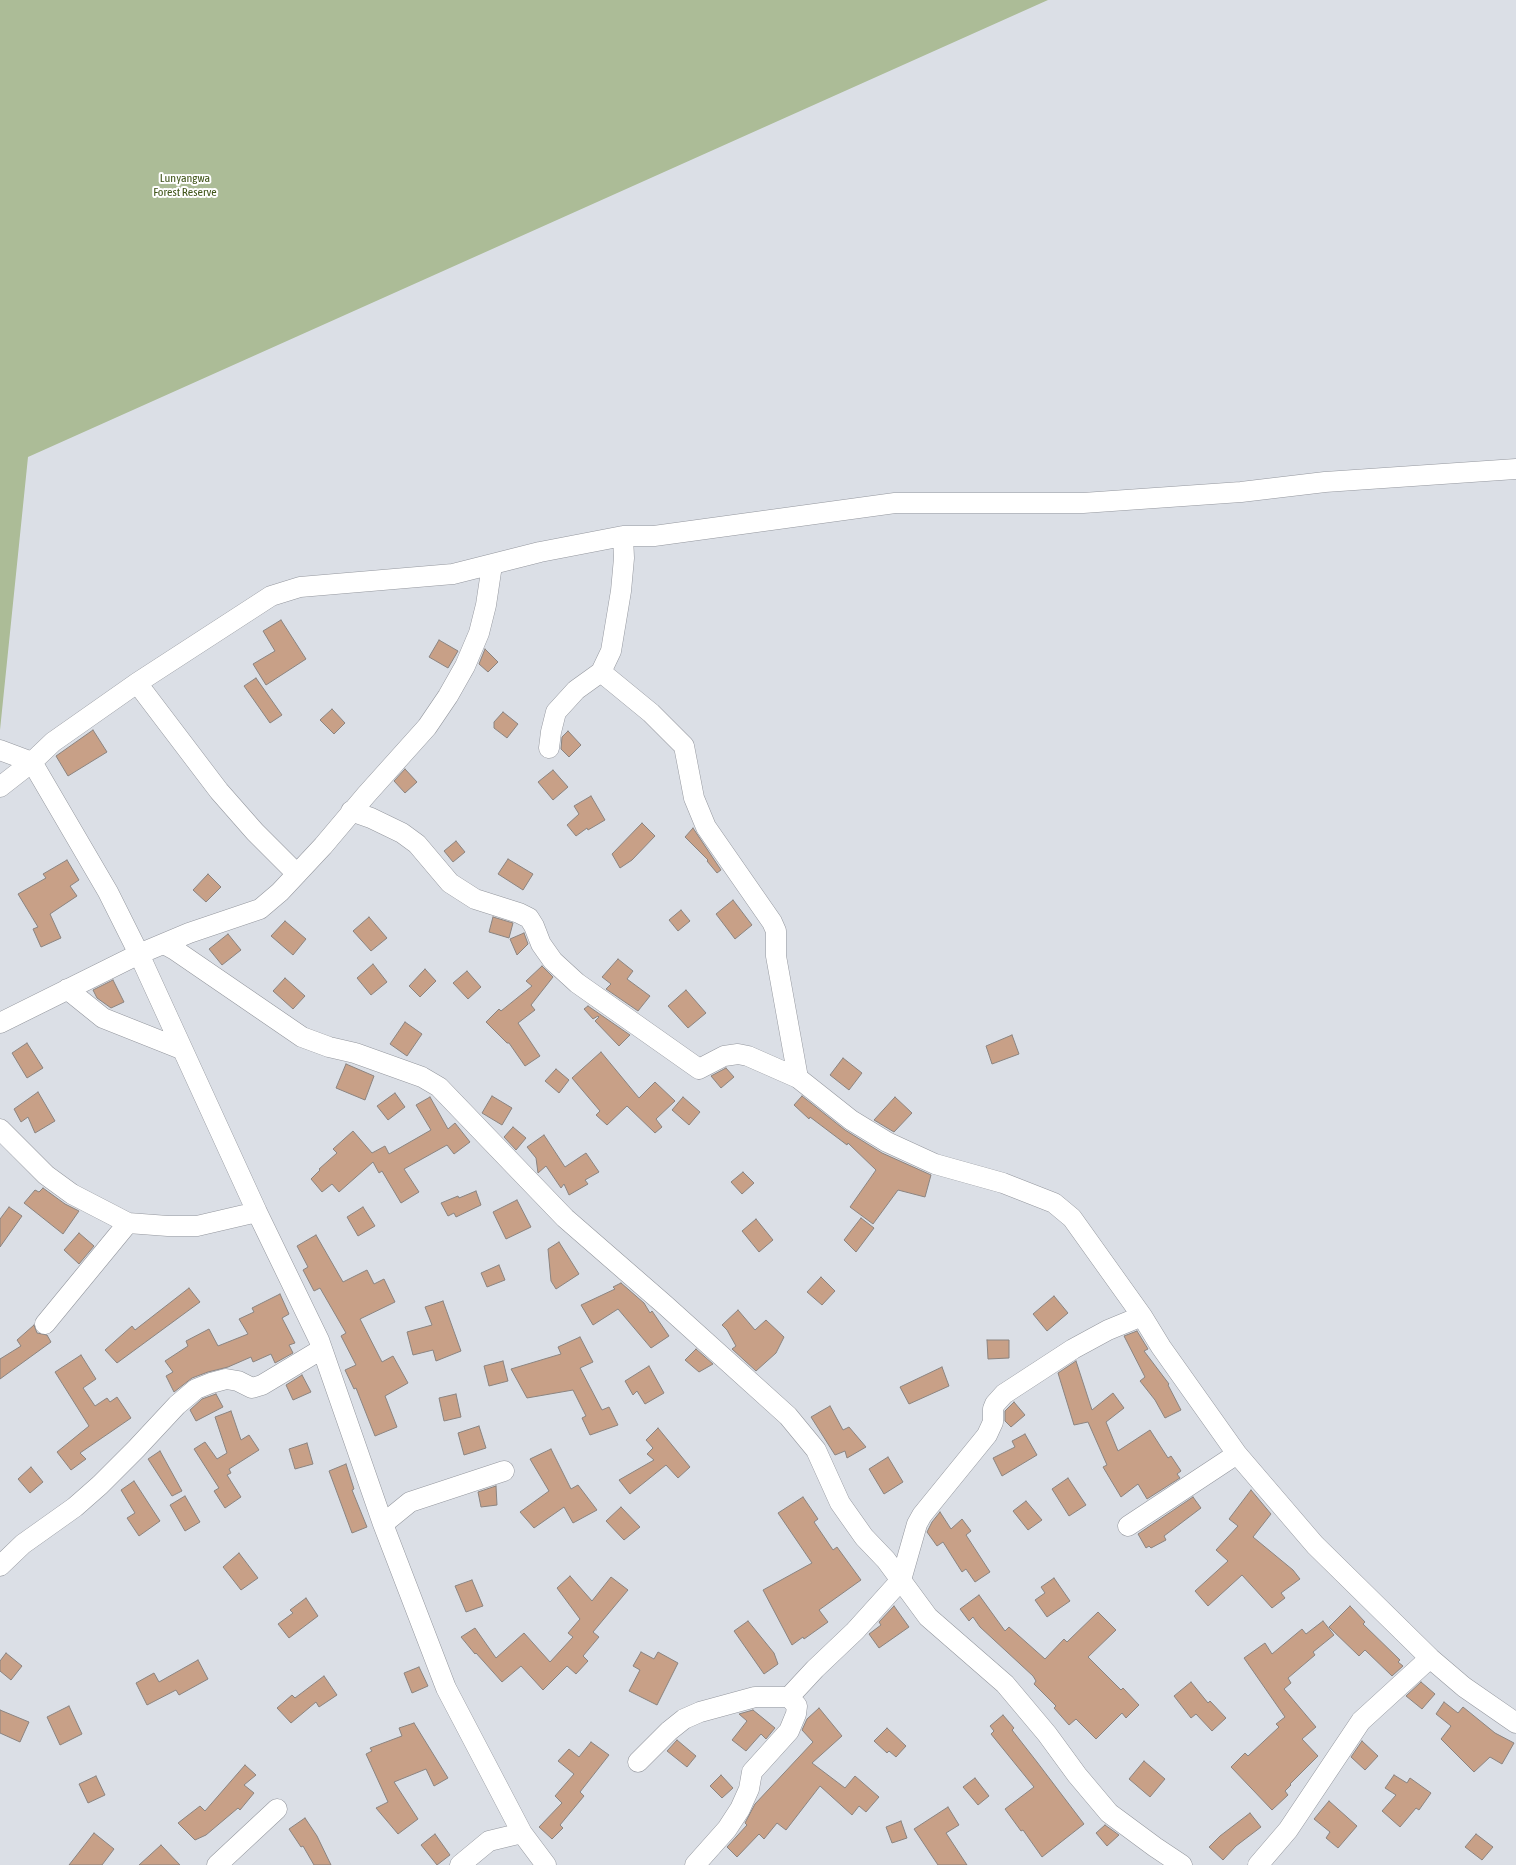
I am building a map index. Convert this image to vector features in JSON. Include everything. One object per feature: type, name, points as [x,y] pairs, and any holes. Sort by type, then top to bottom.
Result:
[{"type":"street","points":[[0,787],[32,762],[53,742],[137,683],[271,596],[300,587],[453,574],[540,552],[623,536],[654,536],[895,503],[1083,503],[1241,492],[1325,482],[1516,469]]},
{"type":"street","points":[[549,748],[556,712],[576,690],[601,672],[611,651],[618,618],[624,558],[623,536]]},
{"type":"street","points":[[0,1023],[138,954],[188,933],[260,909],[297,874],[427,727],[461,674],[479,634],[486,605],[492,565]]},
{"type":"street","points":[[601,672],[651,713],[684,746],[694,798],[706,827],[772,922],[776,931],[776,956],[798,1078]]},
{"type":"street","points":[[137,683],[219,792],[297,874]]},
{"type":"street","points":[[0,750],[32,762],[108,892],[322,1349],[383,1524],[446,1688],[522,1833],[546,1865]]},
{"type":"street","points":[[352,812],[371,818],[402,833],[417,844],[450,883],[475,898],[529,918],[553,961],[577,983],[699,1069],[724,1056],[738,1054],[748,1056],[798,1078],[851,1120],[887,1142],[935,1164],[1003,1183],[1054,1203],[1072,1218],[1237,1454],[1315,1545],[1430,1658],[1464,1687],[1516,1723]]},
{"type":"street","points":[[164,944],[302,1037],[414,1074],[439,1087],[565,1218],[658,1298],[788,1416],[816,1450],[840,1503],[864,1537],[886,1560],[928,1617],[1005,1684],[1109,1813],[1182,1865]]},
{"type":"street","points":[[67,989],[103,1018],[181,1049]]},
{"type":"street","points":[[0,1129],[46,1175],[80,1198],[128,1223],[197,1226],[257,1212]]},
{"type":"street","points":[[45,1324],[128,1223]]},
{"type":"street","points":[[638,1762],[669,1731],[692,1716],[755,1698],[789,1697],[855,1631],[901,1580],[917,1524],[922,1515],[987,1435],[993,1422],[992,1409],[1004,1394],[1073,1349],[1108,1330],[1142,1316]]},
{"type":"street","points":[[0,1566],[23,1544],[75,1507],[100,1485],[177,1405],[196,1389],[226,1379],[238,1381],[252,1388],[262,1385],[322,1349]]},
{"type":"street","points":[[1128,1526],[1237,1454]]},
{"type":"street","points":[[383,1524],[410,1502],[504,1471]]},
{"type":"street","points":[[1258,1865],[1288,1830],[1361,1722],[1430,1658]]},
{"type":"street","points":[[695,1865],[727,1829],[740,1809],[749,1789],[752,1772],[789,1731],[797,1706],[789,1697]]},
{"type":"street","points":[[217,1865],[277,1809]]},
{"type":"street","points":[[460,1865],[489,1841],[522,1833]]},
{"type":"green space","name":"Lunyangwa Forest Reserve","points":[[0,0],[1048,0],[28,457],[0,730]]},
{"type":"building","points":[[281,620],[306,659],[266,685],[253,664],[275,651],[263,631]]},
{"type":"building","points":[[439,640],[458,651],[448,668],[429,657]]},
{"type":"building","points":[[485,649],[498,662],[488,672],[479,664]]},
{"type":"building","points":[[256,678],[282,715],[270,723],[244,686]]},
{"type":"building","points":[[332,709],[345,723],[334,734],[320,720]]},
{"type":"building","points":[[503,712],[518,724],[507,738],[494,728],[494,722]]},
{"type":"building","points":[[93,730],[107,752],[68,776],[56,756]]},
{"type":"building","points":[[568,731],[581,745],[569,757],[561,749],[562,737]]},
{"type":"building","points":[[405,769],[417,782],[405,793],[394,781]]},
{"type":"building","points":[[553,770],[568,787],[553,800],[538,782]]},
{"type":"building","points":[[591,796],[605,820],[588,830],[587,828],[576,836],[567,825],[579,814],[574,806]]},
{"type":"building","points":[[642,823],[655,836],[632,860],[620,868],[612,854]]},
{"type":"building","points":[[693,828],[721,870],[717,873],[708,860],[685,837]]},
{"type":"building","points":[[456,841],[465,852],[453,862],[444,851]]},
{"type":"building","points":[[508,859],[533,874],[523,890],[498,874]]},
{"type":"building","points":[[67,860],[79,880],[70,886],[77,896],[50,914],[61,938],[41,947],[33,929],[38,927],[18,894],[46,878],[43,874]]},
{"type":"building","points":[[208,874],[221,887],[206,902],[193,890]]},
{"type":"building","points":[[733,900],[752,925],[735,939],[716,914]]},
{"type":"building","points":[[681,910],[690,921],[678,931],[669,920]]},
{"type":"building","points":[[369,917],[387,938],[371,951],[353,931]]},
{"type":"building","points":[[493,917],[513,923],[509,938],[489,932]]},
{"type":"building","points":[[285,921],[306,939],[293,955],[271,936]]},
{"type":"building","points":[[524,933],[528,944],[517,955],[510,939]]},
{"type":"building","points":[[228,934],[241,950],[222,965],[209,949]]},
{"type":"building","points":[[618,959],[633,971],[627,979],[650,996],[638,1011],[606,989],[611,984],[602,977]]},
{"type":"building","points":[[373,964],[387,982],[371,995],[357,978]]},
{"type":"building","points":[[542,966],[553,977],[531,1005],[535,1010],[518,1023],[540,1056],[525,1066],[509,1043],[486,1022],[499,1009],[501,1011],[532,986],[526,981]]},
{"type":"building","points":[[425,969],[436,981],[420,997],[409,986]]},
{"type":"building","points":[[467,971],[481,987],[468,999],[453,983]]},
{"type":"building","points":[[285,978],[305,996],[293,1009],[273,991]]},
{"type":"building","points":[[113,980],[124,1002],[111,1008],[97,998],[93,990]]},
{"type":"building","points":[[686,990],[706,1013],[688,1028],[668,1006]]},
{"type":"building","points":[[588,1006],[630,1035],[619,1046],[595,1021],[599,1017],[593,1019],[584,1009]]},
{"type":"building","points":[[405,1022],[422,1034],[407,1056],[390,1044]]},
{"type":"building","points":[[1012,1035],[1019,1054],[992,1064],[986,1046]]},
{"type":"building","points":[[27,1043],[43,1068],[27,1078],[12,1053]]},
{"type":"building","points":[[601,1052],[639,1098],[655,1082],[675,1101],[656,1119],[662,1127],[655,1133],[627,1106],[607,1125],[596,1115],[600,1111],[572,1078]]},
{"type":"building","points":[[843,1058],[862,1073],[849,1090],[830,1075]]},
{"type":"building","points":[[346,1064],[374,1076],[365,1100],[336,1088]]},
{"type":"building","points":[[726,1068],[734,1077],[721,1088],[711,1076]]},
{"type":"building","points":[[556,1069],[569,1080],[559,1093],[545,1081]]},
{"type":"building","points":[[38,1092],[55,1121],[35,1133],[28,1117],[21,1122],[14,1109]]},
{"type":"building","points":[[395,1093],[405,1107],[388,1120],[377,1106]]},
{"type":"building","points":[[492,1096],[512,1108],[502,1125],[482,1113]]},
{"type":"building","points":[[802,1096],[845,1130],[882,1153],[931,1175],[925,1197],[898,1190],[873,1224],[850,1207],[876,1170],[848,1143],[847,1145],[810,1117],[809,1119],[794,1105]]},
{"type":"building","points":[[430,1097],[448,1129],[455,1123],[470,1142],[454,1154],[447,1145],[404,1169],[419,1192],[401,1203],[382,1171],[379,1173],[373,1162],[339,1192],[332,1184],[322,1192],[311,1179],[337,1153],[333,1149],[353,1131],[372,1153],[385,1146],[389,1154],[431,1130],[416,1105]]},
{"type":"building","points":[[683,1097],[700,1112],[689,1125],[672,1110]]},
{"type":"building","points":[[895,1097],[912,1113],[894,1132],[874,1120]]},
{"type":"building","points":[[513,1127],[526,1138],[516,1150],[504,1137]]},
{"type":"building","points":[[544,1135],[565,1167],[586,1153],[599,1172],[585,1180],[588,1184],[569,1195],[564,1184],[561,1188],[546,1166],[538,1173],[536,1158],[527,1147]]},
{"type":"building","points":[[743,1172],[754,1183],[742,1194],[731,1182]]},
{"type":"building","points":[[43,1188],[65,1204],[79,1211],[63,1234],[24,1203],[35,1190],[39,1192]]},
{"type":"building","points":[[476,1191],[481,1205],[456,1217],[454,1213],[448,1216],[441,1203]]},
{"type":"building","points":[[517,1200],[531,1227],[506,1239],[493,1212]]},
{"type":"building","points":[[9,1207],[22,1216],[0,1247],[0,1219]]},
{"type":"building","points":[[363,1207],[375,1226],[358,1236],[347,1217]]},
{"type":"building","points":[[861,1218],[874,1228],[856,1252],[844,1240]]},
{"type":"building","points":[[756,1219],[773,1240],[759,1252],[742,1231]]},
{"type":"building","points":[[79,1233],[94,1246],[79,1264],[64,1250]]},
{"type":"building","points":[[316,1235],[343,1282],[367,1270],[374,1284],[384,1279],[395,1302],[360,1319],[382,1362],[393,1356],[408,1383],[385,1396],[397,1427],[375,1436],[356,1388],[354,1389],[345,1370],[356,1365],[341,1336],[346,1333],[320,1288],[314,1291],[303,1270],[308,1267],[297,1246]]},
{"type":"building","points":[[559,1242],[579,1274],[556,1289],[551,1281],[548,1249]]},
{"type":"building","points":[[499,1265],[505,1280],[487,1287],[481,1273]]},
{"type":"building","points":[[821,1277],[835,1291],[822,1305],[807,1292]]},
{"type":"building","points":[[621,1283],[644,1303],[650,1313],[652,1311],[669,1336],[651,1348],[618,1309],[593,1325],[581,1305],[615,1289],[613,1287]]},
{"type":"building","points":[[189,1288],[200,1302],[117,1363],[105,1350],[132,1326],[135,1330]]},
{"type":"building","points":[[280,1294],[289,1314],[282,1318],[295,1343],[289,1345],[293,1353],[275,1363],[271,1354],[253,1362],[251,1357],[228,1367],[192,1378],[174,1392],[166,1376],[173,1372],[165,1361],[188,1346],[186,1341],[209,1329],[218,1346],[248,1334],[239,1319],[254,1312],[252,1308]]},
{"type":"building","points":[[1054,1296],[1068,1313],[1047,1331],[1033,1314]]},
{"type":"building","points":[[443,1301],[461,1351],[436,1361],[433,1350],[413,1355],[407,1332],[432,1325],[425,1307]]},
{"type":"building","points":[[738,1310],[755,1330],[766,1320],[784,1337],[776,1353],[756,1371],[732,1349],[736,1346],[722,1325]]},
{"type":"building","points":[[34,1325],[37,1333],[47,1335],[51,1342],[0,1379],[0,1359],[21,1346],[17,1340]]},
{"type":"building","points":[[1137,1331],[1148,1349],[1144,1351],[1169,1384],[1181,1410],[1165,1418],[1155,1400],[1140,1381],[1145,1377],[1124,1336]]},
{"type":"building","points":[[580,1337],[593,1362],[580,1368],[602,1410],[609,1407],[618,1425],[590,1435],[582,1418],[586,1416],[573,1390],[527,1398],[511,1369],[561,1354],[558,1347]]},
{"type":"building","points":[[987,1340],[1009,1340],[1009,1358],[988,1359]]},
{"type":"building","points":[[696,1349],[713,1364],[699,1372],[685,1360]]},
{"type":"building","points":[[81,1355],[96,1379],[83,1388],[95,1406],[107,1398],[110,1402],[117,1397],[131,1418],[80,1453],[86,1459],[71,1470],[57,1452],[89,1426],[55,1372]]},
{"type":"building","points":[[503,1361],[508,1381],[489,1386],[484,1366]]},
{"type":"building","points":[[1076,1361],[1092,1410],[1113,1393],[1124,1408],[1106,1422],[1118,1451],[1150,1430],[1168,1458],[1171,1456],[1181,1471],[1177,1474],[1180,1478],[1147,1499],[1138,1484],[1121,1497],[1103,1467],[1107,1465],[1088,1422],[1074,1425],[1058,1373]]},
{"type":"building","points":[[649,1366],[664,1393],[645,1404],[637,1391],[633,1395],[625,1381]]},
{"type":"building","points":[[942,1367],[949,1386],[909,1404],[900,1387]]},
{"type":"building","points":[[302,1375],[311,1392],[293,1400],[286,1385]]},
{"type":"building","points":[[216,1394],[223,1407],[196,1421],[190,1410],[202,1399]]},
{"type":"building","points":[[456,1394],[461,1417],[444,1421],[439,1398]]},
{"type":"building","points":[[1014,1402],[1025,1415],[1011,1427],[1005,1421],[1005,1411]]},
{"type":"building","points":[[830,1406],[843,1430],[849,1427],[866,1447],[847,1458],[845,1451],[835,1455],[811,1417]]},
{"type":"building","points":[[231,1411],[241,1440],[249,1435],[259,1450],[229,1469],[231,1473],[227,1475],[241,1497],[225,1508],[214,1491],[219,1488],[194,1449],[205,1442],[217,1459],[227,1453],[215,1417]]},
{"type":"building","points":[[479,1426],[486,1448],[464,1455],[458,1433]]},
{"type":"building","points":[[658,1428],[690,1467],[678,1478],[666,1465],[630,1494],[619,1480],[654,1460],[647,1454],[653,1448],[646,1440]]},
{"type":"building","points":[[1025,1434],[1037,1455],[1002,1476],[993,1458],[1015,1447],[1012,1441]]},
{"type":"building","points":[[307,1443],[313,1464],[295,1469],[289,1449]]},
{"type":"building","points":[[551,1449],[571,1489],[578,1485],[597,1510],[573,1523],[564,1507],[534,1528],[520,1512],[549,1491],[530,1459]]},
{"type":"building","points":[[160,1451],[182,1491],[172,1496],[148,1459]]},
{"type":"building","points":[[888,1457],[903,1482],[884,1494],[869,1469]]},
{"type":"building","points":[[346,1464],[354,1489],[352,1490],[367,1527],[352,1533],[329,1471]]},
{"type":"building","points":[[31,1467],[43,1482],[30,1493],[18,1479]]},
{"type":"building","points":[[1068,1478],[1086,1505],[1069,1516],[1052,1489]]},
{"type":"building","points":[[134,1481],[160,1521],[139,1536],[127,1518],[135,1513],[121,1490]]},
{"type":"building","points":[[496,1486],[497,1505],[481,1507],[478,1492]]},
{"type":"building","points":[[1251,1490],[1271,1514],[1253,1537],[1293,1570],[1300,1579],[1281,1593],[1285,1598],[1272,1608],[1242,1575],[1208,1606],[1195,1591],[1228,1561],[1216,1550],[1238,1526],[1229,1519]]},
{"type":"building","points":[[185,1496],[200,1522],[185,1531],[170,1505]]},
{"type":"building","points":[[803,1497],[818,1519],[814,1522],[833,1550],[837,1547],[861,1580],[819,1610],[828,1622],[792,1645],[763,1590],[812,1563],[778,1513]]},
{"type":"building","points":[[1193,1497],[1201,1508],[1164,1536],[1166,1540],[1151,1548],[1149,1546],[1146,1548],[1138,1534]]},
{"type":"building","points":[[1026,1501],[1042,1520],[1028,1530],[1013,1511]]},
{"type":"building","points":[[621,1507],[640,1527],[624,1540],[606,1521]]},
{"type":"building","points":[[940,1512],[951,1529],[962,1519],[971,1531],[966,1535],[990,1572],[975,1582],[966,1569],[962,1572],[943,1542],[937,1546],[927,1532]]},
{"type":"building","points":[[239,1553],[258,1578],[241,1590],[223,1567]]},
{"type":"building","points":[[570,1576],[592,1601],[611,1577],[628,1590],[593,1632],[599,1637],[583,1656],[588,1661],[576,1674],[567,1666],[543,1690],[521,1666],[502,1682],[461,1637],[475,1628],[496,1658],[524,1633],[550,1662],[573,1637],[568,1633],[580,1619],[557,1588]]},
{"type":"building","points":[[1054,1578],[1070,1601],[1047,1617],[1035,1600],[1045,1593],[1041,1587]]},
{"type":"building","points":[[472,1580],[483,1606],[466,1612],[455,1586]]},
{"type":"building","points":[[979,1595],[1005,1631],[1009,1627],[1045,1659],[1064,1639],[1067,1642],[1098,1612],[1116,1630],[1088,1657],[1139,1705],[1126,1718],[1122,1713],[1096,1739],[1076,1719],[1069,1725],[1054,1708],[1056,1706],[1034,1684],[1036,1681],[1033,1676],[980,1627],[973,1617],[969,1621],[960,1609]]},
{"type":"building","points":[[306,1598],[318,1616],[289,1638],[278,1624],[293,1613],[290,1610]]},
{"type":"building","points":[[894,1606],[909,1627],[879,1648],[869,1634],[881,1625],[879,1622]]},
{"type":"building","points":[[1350,1606],[1365,1622],[1363,1624],[1400,1660],[1398,1662],[1403,1666],[1392,1676],[1365,1650],[1359,1656],[1329,1627]]},
{"type":"building","points":[[748,1621],[774,1653],[778,1664],[764,1674],[734,1631]]},
{"type":"building","points":[[1323,1621],[1334,1635],[1313,1652],[1315,1655],[1288,1678],[1291,1683],[1284,1689],[1316,1727],[1302,1739],[1318,1756],[1290,1784],[1285,1791],[1288,1795],[1272,1810],[1231,1767],[1245,1753],[1248,1756],[1279,1727],[1276,1724],[1285,1717],[1244,1658],[1265,1643],[1272,1654],[1302,1629],[1306,1634]]},
{"type":"building","points":[[641,1652],[654,1659],[658,1652],[678,1663],[657,1705],[629,1691],[640,1670],[633,1666]]},
{"type":"building","points":[[6,1653],[22,1666],[11,1680],[0,1671],[0,1661]]},
{"type":"building","points":[[198,1660],[208,1679],[179,1695],[176,1690],[147,1705],[136,1683],[154,1673],[159,1682]]},
{"type":"building","points":[[419,1667],[428,1686],[412,1693],[404,1673]]},
{"type":"building","points":[[324,1676],[337,1695],[319,1707],[316,1702],[291,1723],[277,1708],[292,1695],[295,1698]]},
{"type":"building","points":[[1191,1682],[1208,1703],[1210,1701],[1226,1718],[1212,1731],[1196,1714],[1191,1718],[1174,1696]]},
{"type":"building","points":[[1421,1682],[1435,1694],[1422,1709],[1406,1696]]},
{"type":"building","points":[[1444,1702],[1458,1713],[1463,1707],[1495,1733],[1514,1743],[1502,1764],[1490,1757],[1474,1772],[1441,1739],[1451,1726],[1436,1714]]},
{"type":"building","points":[[69,1706],[82,1734],[60,1745],[47,1717]]},
{"type":"building","points":[[819,1708],[842,1736],[812,1763],[845,1788],[855,1776],[879,1797],[866,1812],[859,1806],[852,1815],[820,1786],[786,1830],[777,1823],[764,1839],[759,1834],[737,1857],[727,1847],[747,1825],[745,1823],[755,1804],[813,1742],[802,1730],[807,1719]]},
{"type":"building","points":[[0,1710],[29,1722],[20,1742],[0,1733]]},
{"type":"building","points":[[753,1710],[775,1728],[766,1739],[761,1734],[746,1751],[732,1740],[747,1721],[739,1714]]},
{"type":"building","points":[[1003,1715],[1014,1728],[1012,1730],[1084,1824],[1042,1857],[1005,1809],[1034,1787],[991,1734],[994,1731],[990,1726]]},
{"type":"building","points":[[414,1723],[448,1778],[434,1786],[426,1769],[394,1782],[418,1819],[398,1834],[376,1808],[388,1802],[366,1754],[372,1751],[370,1748],[402,1736],[399,1728]]},
{"type":"building","points":[[887,1728],[906,1746],[896,1757],[889,1751],[887,1753],[874,1741]]},
{"type":"building","points":[[677,1740],[696,1756],[687,1767],[667,1751]]},
{"type":"building","points":[[1362,1741],[1378,1756],[1365,1770],[1351,1757]]},
{"type":"building","points":[[591,1742],[609,1755],[580,1792],[584,1796],[560,1825],[563,1828],[552,1839],[539,1827],[562,1803],[555,1796],[574,1774],[558,1761],[569,1749],[579,1757]]},
{"type":"building","points":[[1144,1761],[1165,1779],[1150,1797],[1129,1779]]},
{"type":"building","points":[[245,1765],[256,1775],[244,1785],[254,1793],[240,1810],[238,1808],[206,1835],[195,1840],[178,1823],[200,1806],[205,1811]]},
{"type":"building","points":[[721,1775],[733,1788],[722,1798],[710,1786]]},
{"type":"building","points":[[1394,1775],[1407,1783],[1410,1778],[1431,1793],[1419,1810],[1416,1808],[1400,1827],[1382,1811],[1396,1795],[1385,1788]]},
{"type":"building","points":[[96,1776],[105,1795],[88,1803],[79,1784]]},
{"type":"building","points":[[975,1778],[989,1796],[978,1805],[963,1787]]},
{"type":"building","points":[[1329,1801],[1357,1826],[1338,1848],[1326,1838],[1330,1832],[1314,1819]]},
{"type":"building","points":[[948,1807],[959,1825],[946,1833],[967,1865],[938,1865],[914,1829]]},
{"type":"building","points":[[1250,1813],[1261,1827],[1236,1846],[1223,1860],[1209,1847]]},
{"type":"building","points":[[305,1818],[317,1836],[331,1865],[314,1865],[303,1846],[301,1847],[289,1829]]},
{"type":"building","points":[[901,1821],[907,1838],[892,1843],[886,1827]]},
{"type":"building","points":[[1105,1825],[1119,1835],[1107,1846],[1096,1833]]},
{"type":"building","points":[[94,1833],[114,1849],[102,1865],[69,1865]]},
{"type":"building","points":[[435,1834],[450,1855],[437,1865],[421,1845]]},
{"type":"building","points":[[1476,1834],[1493,1847],[1482,1860],[1465,1847]]},
{"type":"building","points":[[161,1845],[180,1865],[139,1865]]}]
